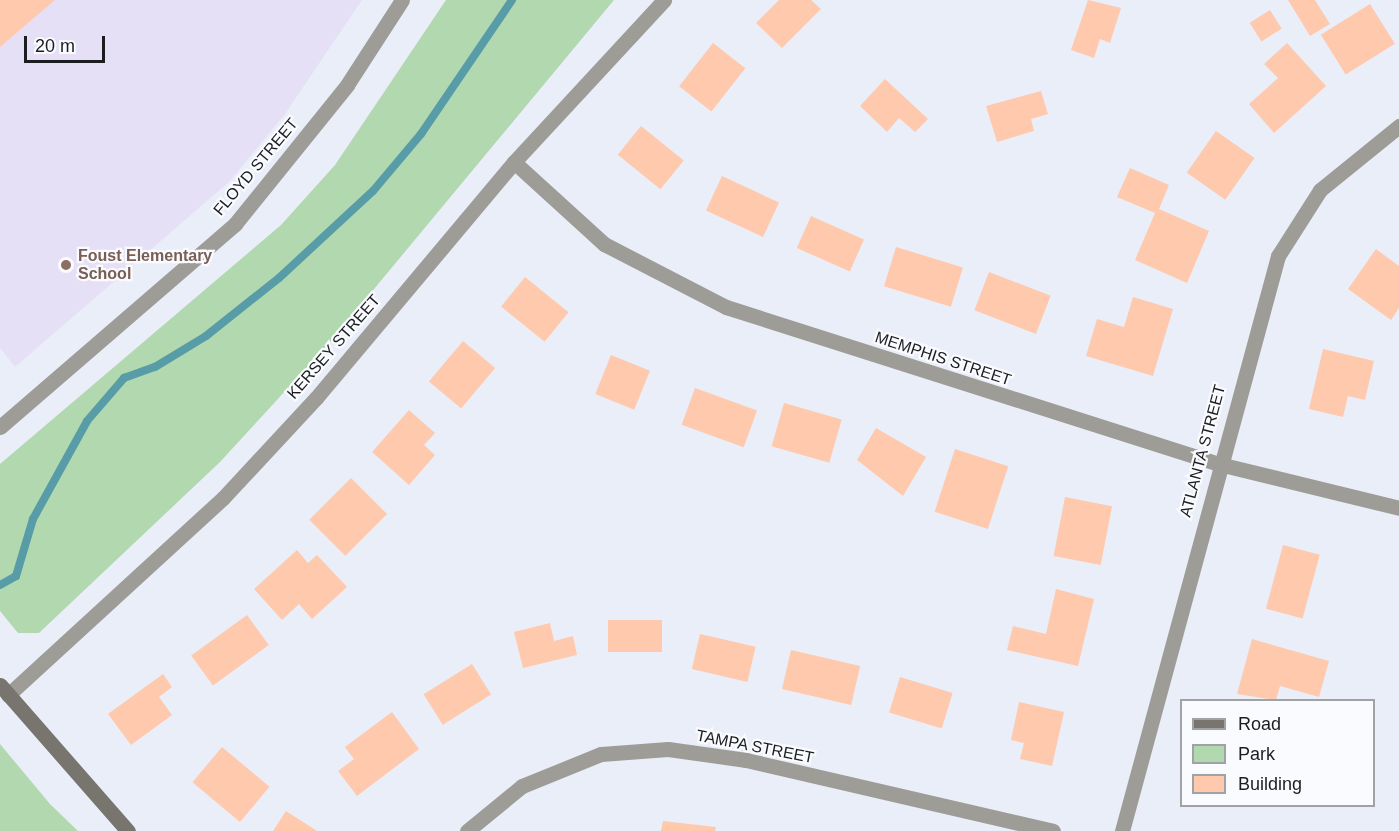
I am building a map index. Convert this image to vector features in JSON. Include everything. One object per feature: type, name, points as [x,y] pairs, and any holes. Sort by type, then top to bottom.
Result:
[{"type":"street","name":"FLOYD STREET","points":[[0,427],[235,224],[347,85],[402,0]]},
{"type":"street","name":"KERSEY STREET","points":[[4,690],[223,498],[316,398],[514,162],[664,0]]},
{"type":"street","name":"ATLANTA STREET","points":[[1122,831],[1219,464],[1278,256],[1320,190],[1399,126]]},
{"type":"street","name":"MEMPHIS STREET","points":[[514,162],[604,244],[726,307],[1219,464],[1399,508]]},
{"type":"street","points":[[4,690],[128,831]]},
{"type":"street","name":"TAMPA STREET","points":[[467,831],[522,786],[591,758],[668,749],[746,760],[1053,831]]},
{"type":"shaded area","name":"Foust Elementary School","points":[[0,0],[362,0],[285,114],[229,182],[15,367],[0,348]]},
{"type":"green space","points":[[446,0],[614,0],[330,342],[220,462],[39,633],[18,633],[0,611],[0,464],[281,225],[335,165]]},
{"type":"green space","points":[[0,744],[50,804],[78,831],[0,831]]},
{"type":"building","points":[[0,0],[55,0],[0,47]]},
{"type":"building","points":[[779,0],[811,0],[821,9],[782,48],[756,23]]},
{"type":"building","points":[[1088,0],[1121,8],[1110,43],[1100,39],[1094,58],[1071,50]]},
{"type":"building","points":[[1288,0],[1315,0],[1330,24],[1310,36]]},
{"type":"building","points":[[1370,4],[1395,44],[1346,75],[1321,35]]},
{"type":"building","points":[[1270,10],[1282,29],[1261,41],[1250,23]]},
{"type":"building","points":[[713,43],[745,68],[711,112],[679,86]]},
{"type":"building","points":[[1287,43],[1326,86],[1274,133],[1249,104],[1278,78],[1264,64]]},
{"type":"building","points":[[885,79],[928,119],[915,132],[899,118],[887,132],[860,106]]},
{"type":"building","points":[[1041,91],[1048,114],[1031,119],[1034,131],[997,142],[986,106]]},
{"type":"building","points":[[641,126],[684,161],[660,189],[618,155]]},
{"type":"building","points":[[1216,131],[1255,158],[1225,200],[1187,173]]},
{"type":"building","points":[[1130,168],[1169,185],[1159,209],[1209,231],[1187,283],[1135,260],[1155,213],[1117,197]]},
{"type":"building","points":[[722,176],[779,203],[763,237],[706,210]]},
{"type":"building","points":[[811,216],[864,240],[850,272],[797,248]]},
{"type":"building","points":[[896,247],[963,267],[951,307],[884,286]]},
{"type":"building","points":[[1376,249],[1399,266],[1399,308],[1391,320],[1348,289]]},
{"type":"building","points":[[989,272],[1051,296],[1036,334],[974,310]]},
{"type":"building","points":[[525,277],[569,312],[545,342],[501,307]]},
{"type":"building","points":[[1133,297],[1173,309],[1153,376],[1086,356],[1097,319],[1124,327]]},
{"type":"building","points":[[463,341],[495,368],[461,409],[429,382]]},
{"type":"building","points":[[1323,349],[1374,361],[1365,400],[1348,396],[1343,417],[1309,409]]},
{"type":"building","points":[[611,355],[650,371],[634,410],[595,394]]},
{"type":"building","points":[[695,388],[757,411],[744,447],[682,425]]},
{"type":"building","points":[[784,403],[842,420],[829,463],[772,446]]},
{"type":"building","points":[[409,410],[435,433],[424,445],[435,455],[409,485],[372,452]]},
{"type":"building","points":[[876,428],[926,457],[903,496],[857,460]]},
{"type":"building","points":[[955,449],[1008,466],[988,529],[935,512]]},
{"type":"building","points":[[351,478],[387,514],[345,556],[309,520]]},
{"type":"building","points":[[1065,497],[1112,506],[1101,565],[1054,556]]},
{"type":"building","points":[[1283,545],[1320,555],[1303,619],[1266,609]]},
{"type":"building","points":[[297,550],[308,563],[317,555],[347,587],[312,619],[299,604],[282,620],[254,589]]},
{"type":"building","points":[[1056,589],[1094,599],[1078,666],[1007,650],[1013,626],[1046,634]]},
{"type":"building","points":[[247,615],[269,645],[213,685],[191,656]]},
{"type":"building","points":[[608,620],[662,620],[662,652],[608,652]]},
{"type":"building","points":[[550,623],[554,641],[573,636],[577,655],[523,668],[514,632]]},
{"type":"building","points":[[700,634],[756,647],[747,682],[692,669]]},
{"type":"building","points":[[1252,639],[1329,661],[1319,697],[1280,686],[1276,699],[1237,694]]},
{"type":"building","points":[[791,650],[860,666],[851,705],[782,689]]},
{"type":"building","points":[[472,664],[491,695],[443,725],[424,694]]},
{"type":"building","points":[[163,674],[172,687],[159,697],[172,715],[131,745],[108,714]]},
{"type":"building","points":[[900,677],[953,693],[942,728],[889,712]]},
{"type":"building","points":[[1019,702],[1064,712],[1052,766],[1020,759],[1024,743],[1011,740]]},
{"type":"building","points":[[392,712],[419,749],[357,796],[338,771],[354,759],[345,747]]},
{"type":"building","points":[[222,747],[269,787],[240,822],[192,782]]},
{"type":"building","points":[[286,811],[317,831],[273,831]]},
{"type":"building","points":[[663,821],[716,827],[715,831],[661,831]]},
{"type":"waterway","points":[[0,585],[16,576],[33,519],[87,421],[124,378],[155,367],[206,336],[279,278],[373,191],[421,134],[512,0]]},
{"type":"place","name":"Foust Elementary School","points":[[66,265]]}]
